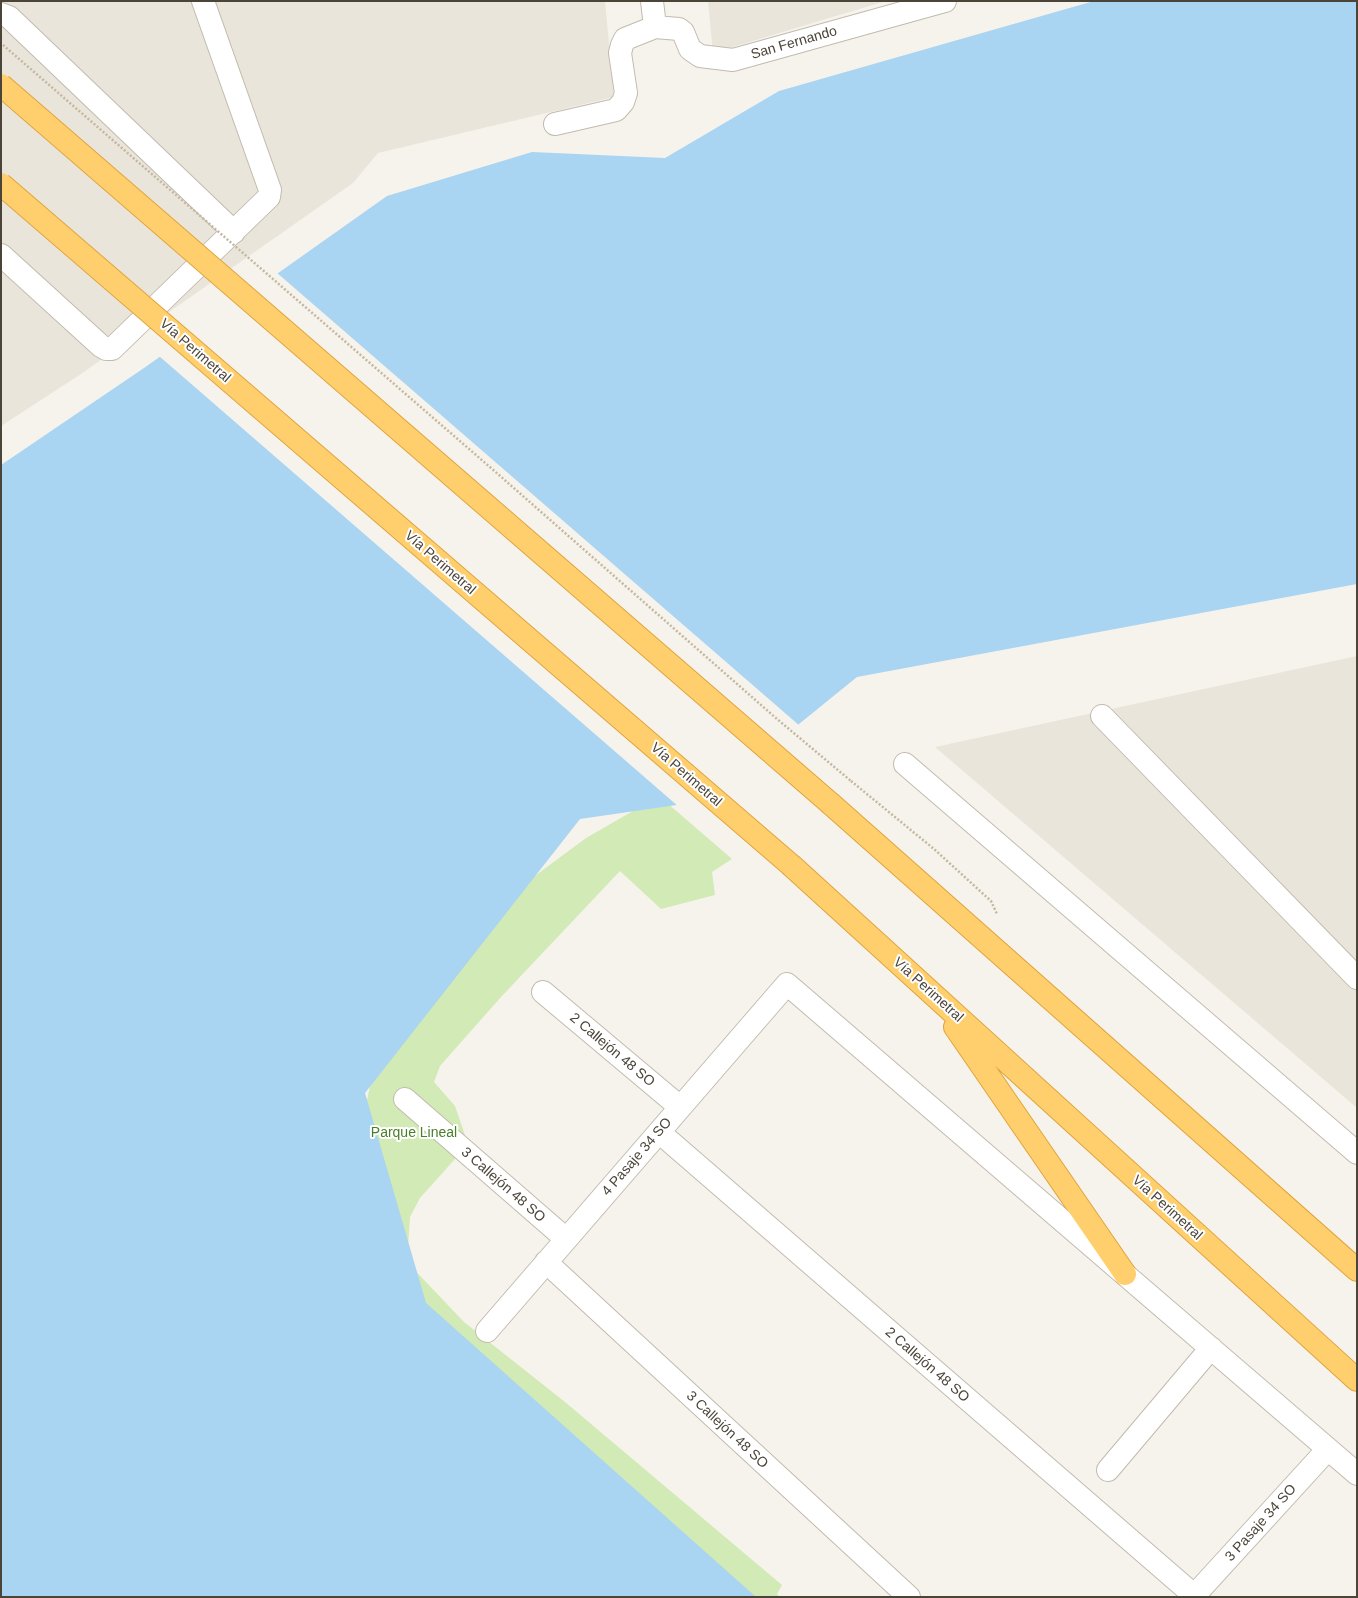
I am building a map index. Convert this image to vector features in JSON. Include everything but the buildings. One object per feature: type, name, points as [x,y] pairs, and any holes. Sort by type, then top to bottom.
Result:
[{"type":"highway","points":[[1,85],[831,804],[1357,1270]]},
{"type":"highway","name":"Vía Perimetral","points":[[1,184],[792,866],[1357,1380]]},
{"type":"highway","points":[[934,996],[1125,1274]]},
{"type":"street","points":[[1,254],[102,346],[106,349],[112,348],[265,202],[269,196],[270,190],[203,1]]},
{"type":"street","points":[[555,124],[616,110],[623,102],[626,93],[620,53],[622,46],[625,40],[655,27],[652,1]]},
{"type":"street","name":"San Fernando","points":[[655,27],[679,29],[683,32],[690,49],[700,56],[733,60],[945,1]]},
{"type":"street","points":[[1,14],[9,17],[234,232]]},
{"type":"street","points":[[1102,716],[1357,978]]},
{"type":"street","points":[[905,764],[1357,1153]]},
{"type":"street","name":"4 Pasaje 34 SO","points":[[487,1331],[787,984],[1125,1274]]},
{"type":"street","name":"2 Callejón 48 SO","points":[[543,992],[680,1107]]},
{"type":"street","name":"3 Callejón 48 SO","points":[[405,1099],[566,1239]]},
{"type":"street","name":"2 Callejón 48 SO","points":[[659,1132],[1195,1597]]},
{"type":"street","name":"3 Callejón 48 SO","points":[[546,1262],[909,1597]]},
{"type":"street","points":[[1125,1274],[1357,1474]]},
{"type":"street","points":[[1108,1470],[1211,1348]]},
{"type":"street","name":"3 Pasaje 34 SO","points":[[1195,1597],[1328,1448]]},
{"type":"path","points":[[3,46],[497,473],[777,719],[934,849],[991,900],[1001,922],[988,944]]},
{"type":"shaded area","points":[[1,1],[605,1],[614,97],[378,153],[353,183],[78,376],[1,426]]},
{"type":"shaded area","points":[[708,1],[886,1],[713,53]]},
{"type":"shaded area","points":[[1357,656],[1357,1108],[935,747]]},
{"type":"green space","name":"Parque Lineal","points":[[659,796],[732,859],[712,872],[715,895],[661,909],[620,871],[501,997],[440,1066],[434,1082],[455,1106],[466,1138],[455,1159],[420,1198],[410,1217],[407,1262],[464,1322],[565,1402],[782,1585],[777,1594],[780,1597],[706,1597],[435,1369],[363,1120],[373,1071],[493,907],[586,838]]},
{"type":"water","points":[[1094,1],[1357,1],[1357,584],[857,677],[704,801],[580,819],[365,1093],[426,1303],[756,1597],[1,1597],[1,465],[144,368],[387,196],[532,152],[665,158],[779,91]]},
{"type":"pier","points":[[276,272],[800,726],[705,803],[679,807],[159,356]]}]
